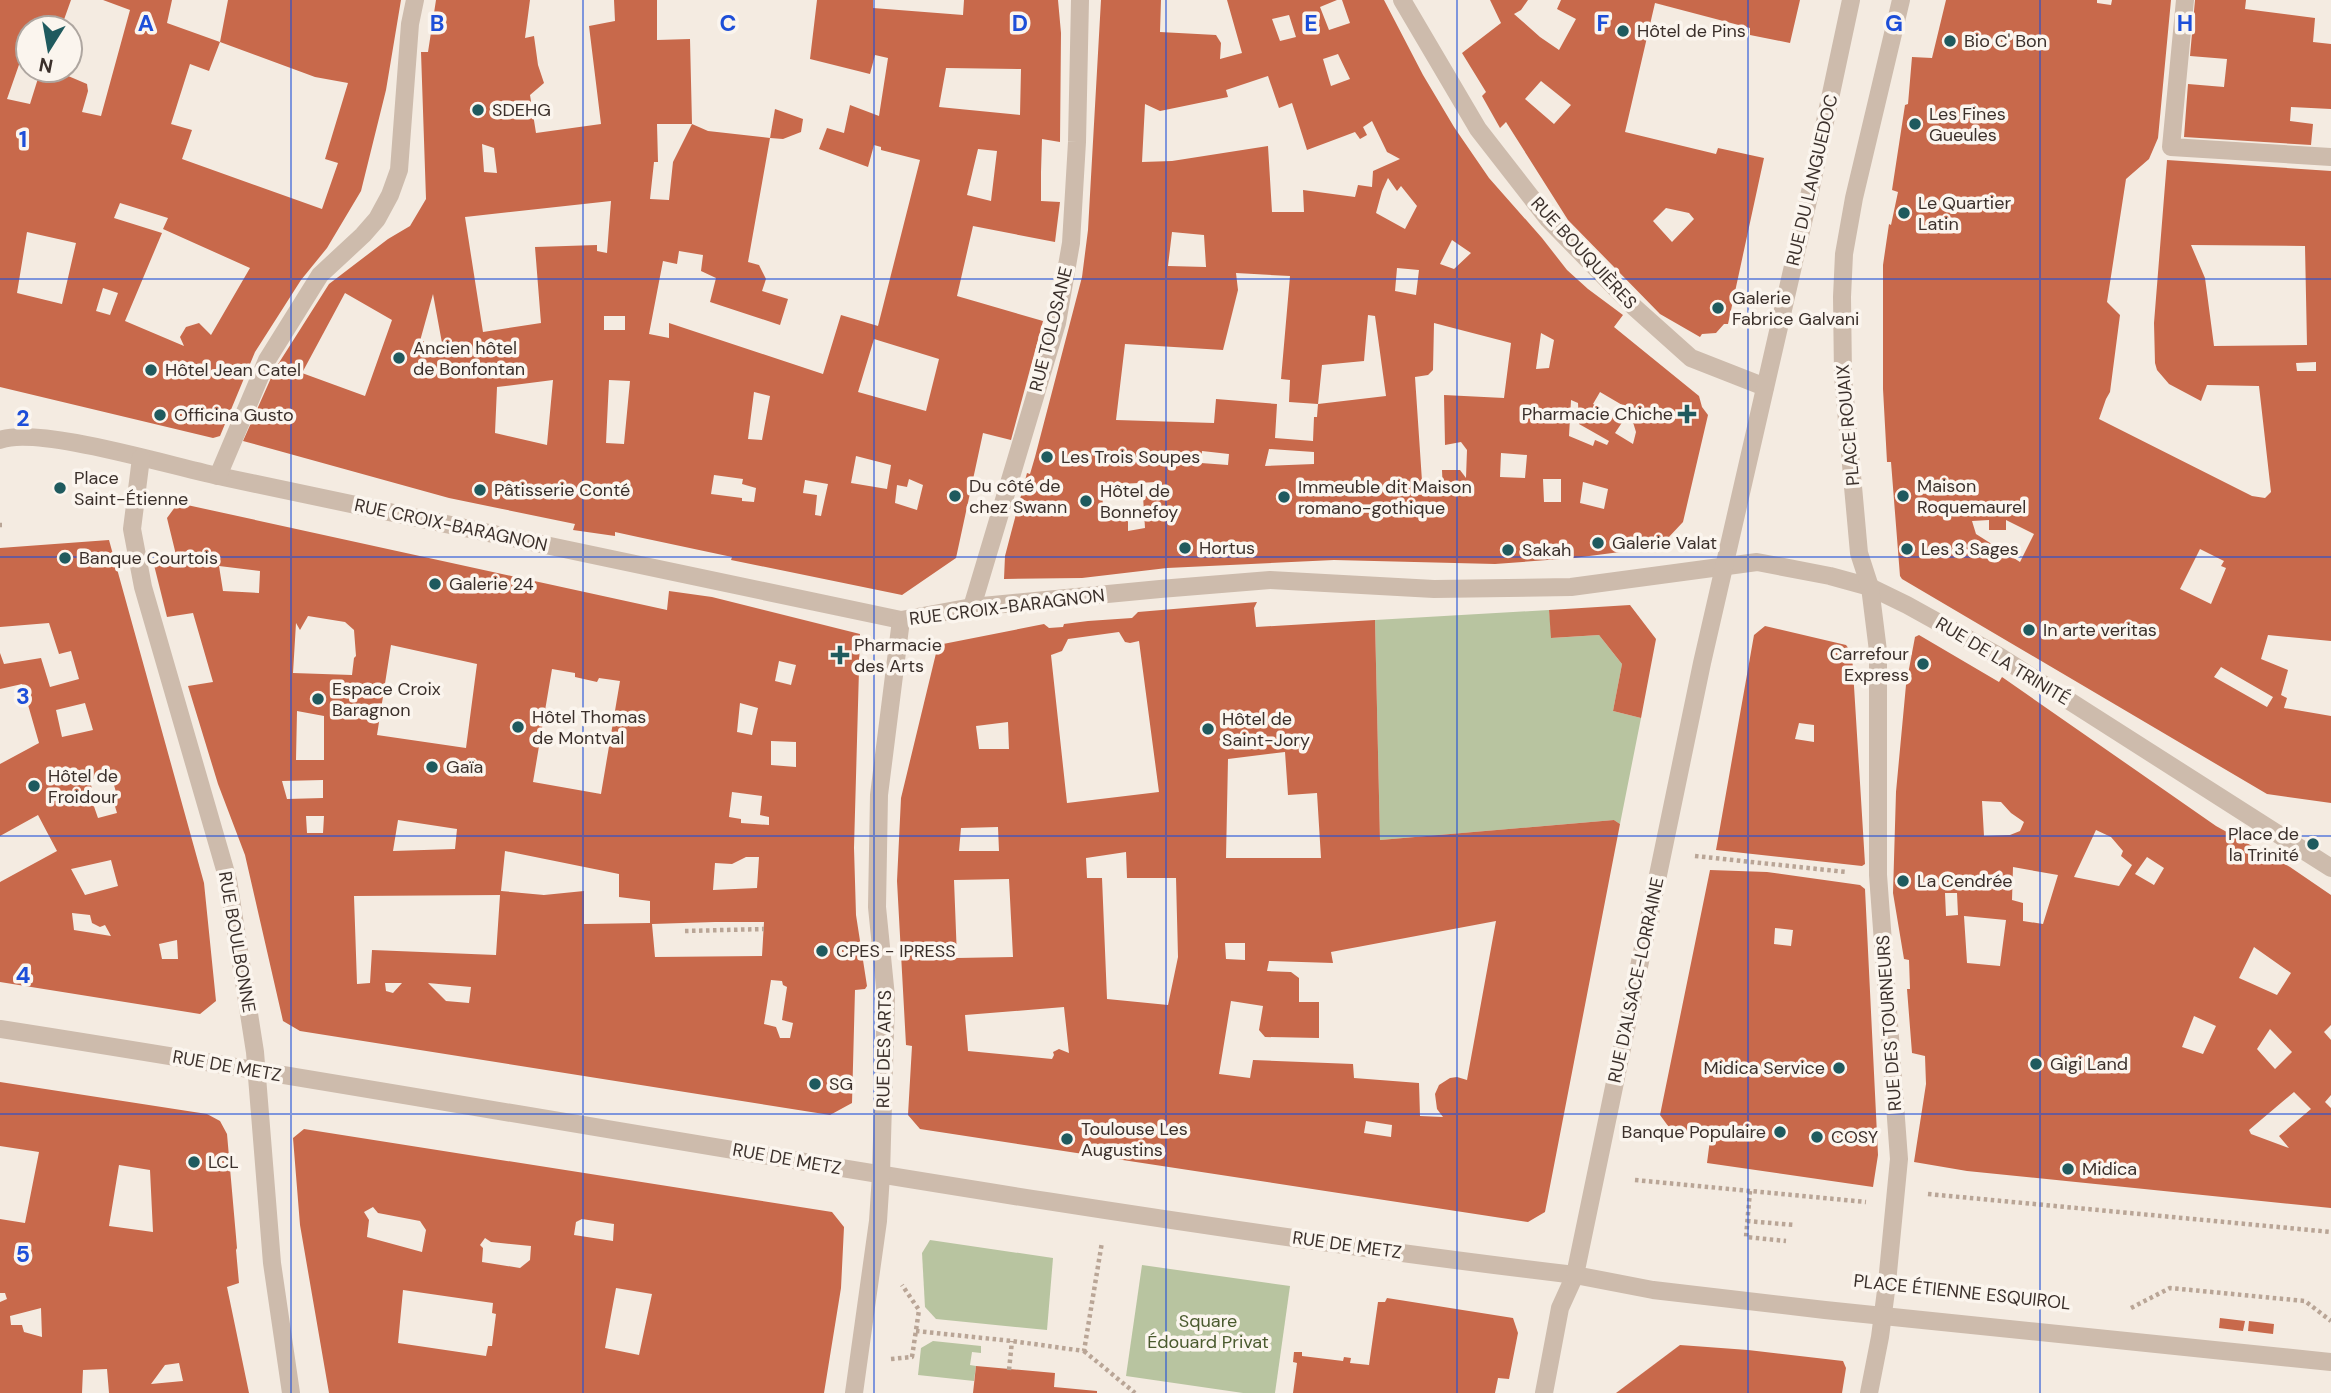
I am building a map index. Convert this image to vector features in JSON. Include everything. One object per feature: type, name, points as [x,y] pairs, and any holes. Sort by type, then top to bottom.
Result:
[{"type":"street","points":[[0,440],[18,436],[70,442],[218,477],[267,360],[320,275],[377,219],[390,195],[399,170],[410,24],[415,0]]},
{"type":"street","name":"RUE TOLOSANE","points":[[972,607],[1056,323],[1072,243],[1080,0]]},
{"type":"street","name":"RUE BOUQUIÈRES","points":[[1402,0],[1478,129],[1548,219],[1634,307],[1691,358],[1765,387]]},
{"type":"street","name":"RUE DU LANGUEDOC","points":[[1724,565],[1811,192],[1851,0]]},
{"type":"street","name":"PLACE ROUAIX","points":[[1878,651],[1870,587],[1859,553],[1843,376],[1842,297],[1844,254],[1854,198],[1901,0]]},
{"type":"street","points":[[2185,0],[2171,147],[2331,157]]},
{"type":"street","name":"RUE BOULBONNE","points":[[135,457],[132,529],[142,587],[228,880],[255,1052],[272,1263],[291,1393]]},
{"type":"street","name":"RUE CROIX-BARAGNON","points":[[218,477],[901,620],[972,607],[1270,580],[1434,589],[1571,587],[1724,565]]},
{"type":"street","name":"RUE DE LA TRINITÉ","points":[[1724,565],[1757,562],[1830,576],[1870,587],[1908,605],[2000,656],[2331,869]]},
{"type":"street","name":"RUE D'ALSACE-LORRAINE","points":[[1544,1393],[1560,1308],[1575,1275],[1724,565]]},
{"type":"street","name":"RUE DES ARTS","points":[[854,1393],[872,1270],[881,1175],[886,997],[877,907],[879,796],[901,620]]},
{"type":"street","name":"RUE DES TOURNEURS","points":[[1869,1393],[1883,1315],[1899,1159],[1878,875],[1878,651]]},
{"type":"street","name":"RUE DE METZ","points":[[0,1029],[881,1175],[1466,1262],[1575,1275]]},
{"type":"street","name":"PLACE ÉTIENNE ESQUIROL","points":[[1575,1275],[1653,1290],[2331,1362]]},
{"type":"path","points":[[1663,853],[1878,875]]},
{"type":"path","points":[[685,931],[764,929]]},
{"type":"path","points":[[1635,1180],[1750,1191],[1895,1198],[2331,1232]]},
{"type":"path","points":[[1750,1191],[1746,1237],[1786,1241]]},
{"type":"path","points":[[1084,1351],[1107,1210]]},
{"type":"path","points":[[1747,1221],[1794,1225]]},
{"type":"path","points":[[858,1362],[912,1357],[916,1331],[919,1310],[898,1279],[872,1270]]},
{"type":"path","points":[[2127,1311],[2170,1288],[2305,1301],[2331,1321]]},
{"type":"path","points":[[916,1331],[1084,1351],[1135,1393]]},
{"type":"path","points":[[1009,1370],[1012,1341]]},
{"type":"green space","points":[[1549,610],[1552,638],[1599,635],[1622,664],[1613,711],[1641,718],[1620,824],[1614,820],[1380,840],[1375,620]]},
{"type":"green space","points":[[930,1240],[1053,1258],[1047,1330],[936,1319],[925,1307],[922,1253]]},
{"type":"green space","name":"Square Édouard Privat","points":[[1142,1265],[1290,1286],[1275,1393],[1243,1393],[1126,1376]]},
{"type":"green space","points":[[933,1341],[981,1346],[981,1353],[972,1352],[970,1365],[976,1366],[974,1381],[918,1375],[921,1348]]},
{"type":"building","points":[[0,0],[71,0],[66,14],[14,14],[14,79],[7,99],[30,104],[36,84],[84,83],[87,84],[88,91],[82,112],[101,116],[130,10],[103,0],[172,0],[167,23],[220,42],[228,0],[401,0],[386,90],[361,191],[327,248],[301,280],[255,352],[220,436],[213,438],[0,387]],"holes":[[[220,42],[315,77],[348,83],[325,159],[338,163],[322,209],[182,159],[192,130],[171,124],[190,64],[209,71]],[[120,203],[168,218],[163,229],[250,268],[211,335],[199,323],[186,327],[180,337],[184,346],[125,321],[162,233],[114,218]],[[27,232],[76,243],[62,304],[17,293]],[[103,288],[118,293],[110,315],[96,311]]]},
{"type":"building","points":[[436,0],[530,0],[525,38],[534,36],[538,65],[544,83],[530,95],[536,133],[601,124],[589,26],[615,21],[614,0],[657,0],[657,40],[690,39],[692,124],[708,131],[770,138],[748,262],[759,265],[766,279],[762,291],[788,299],[780,325],[710,302],[716,278],[701,271],[703,255],[679,251],[677,264],[663,261],[649,334],[669,338],[669,323],[823,374],[841,315],[878,326],[920,160],[881,150],[881,147],[874,145],[868,167],[819,149],[827,128],[844,133],[850,105],[879,116],[888,58],[875,55],[870,74],[810,59],[817,0],[873,0],[873,8],[963,15],[964,0],[1058,0],[1061,33],[1060,142],[1042,139],[1041,172],[1041,201],[1060,202],[1055,242],[973,226],[957,296],[1043,321],[1011,440],[983,433],[956,558],[902,595],[731,560],[732,557],[615,532],[615,536],[573,530],[575,524],[449,498],[243,441],[275,369],[329,284],[388,239],[410,226],[426,199],[421,52],[428,52]],"holes":[[[946,68],[1021,69],[1020,115],[939,107]],[[657,124],[692,124],[673,162],[669,200],[650,199],[654,162],[658,162]],[[482,144],[494,148],[497,173],[484,172]],[[978,149],[997,151],[991,201],[967,195]],[[611,201],[607,253],[597,251],[597,245],[535,247],[541,323],[483,332],[465,217]],[[345,293],[392,320],[365,396],[302,373]],[[433,294],[442,343],[423,346],[424,341],[420,341]],[[604,316],[625,316],[625,330],[604,330]],[[874,339],[939,359],[926,411],[858,392]],[[553,380],[547,445],[495,433],[497,387]],[[609,380],[630,381],[624,444],[606,443]],[[754,392],[770,396],[762,440],[748,439]],[[856,456],[891,465],[887,489],[851,483]],[[714,475],[743,479],[742,484],[756,488],[754,502],[742,501],[742,498],[711,494]],[[909,479],[923,485],[917,510],[895,503],[897,485],[907,487]],[[805,480],[828,484],[821,516],[815,515],[817,495],[803,493]]]},
{"type":"building","points":[[1101,0],[1161,0],[1160,32],[1216,35],[1221,43],[1220,59],[1242,53],[1227,0],[1337,0],[1320,7],[1329,30],[1350,23],[1342,0],[1384,0],[1423,75],[1489,178],[1567,270],[1623,315],[1614,327],[1699,396],[1708,415],[1683,522],[1667,539],[1621,541],[1620,552],[1574,558],[1495,564],[1334,560],[1167,568],[1082,578],[1004,579],[1005,556],[1027,473],[1030,474],[1035,457],[1082,277],[1088,230]],"holes":[[[1289,15],[1296,37],[1280,41],[1272,19]],[[1338,54],[1350,79],[1331,86],[1323,59]],[[1268,76],[1279,108],[1292,103],[1307,150],[1355,132],[1360,139],[1367,135],[1363,127],[1372,121],[1387,152],[1400,159],[1373,171],[1372,187],[1358,185],[1355,197],[1303,190],[1304,212],[1272,212],[1268,146],[1172,161],[1142,162],[1145,104],[1160,111],[1228,97],[1226,90]],[[1388,178],[1397,191],[1401,186],[1417,206],[1405,229],[1376,213]],[[1172,232],[1204,235],[1206,267],[1168,266]],[[1452,240],[1471,253],[1454,269],[1440,264]],[[1397,268],[1419,270],[1416,295],[1395,291]],[[1236,273],[1290,276],[1281,379],[1290,380],[1289,402],[1318,404],[1317,417],[1314,417],[1313,441],[1275,438],[1277,404],[1216,399],[1214,423],[1116,420],[1125,344],[1223,350],[1238,290]],[[1368,315],[1375,316],[1386,396],[1318,404],[1322,365],[1364,361]],[[1434,323],[1511,343],[1504,398],[1444,395],[1445,445],[1461,442],[1467,450],[1466,478],[1460,470],[1442,470],[1443,494],[1423,496],[1415,377],[1428,375],[1433,370]],[[1541,333],[1554,340],[1549,368],[1536,369]],[[1600,392],[1629,409],[1636,432],[1633,444],[1615,433],[1623,421],[1593,404]],[[1571,400],[1578,403],[1579,424],[1609,441],[1607,445],[1595,440],[1593,446],[1569,436]],[[1269,449],[1314,452],[1314,464],[1265,466]],[[1202,451],[1229,454],[1228,465],[1201,463]],[[1501,453],[1527,455],[1525,478],[1500,477]],[[1543,479],[1561,479],[1561,502],[1544,502]],[[1156,482],[1155,490],[1150,490],[1149,496],[1143,496],[1145,528],[1128,531],[1128,514],[1118,507],[1103,509],[1102,485]],[[1583,482],[1608,489],[1604,509],[1580,503]]]},
{"type":"building","points":[[1490,0],[1528,0],[1521,10],[1514,14],[1559,50],[1576,19],[1557,9],[1561,0],[1800,0],[1790,43],[1750,35],[1750,28],[1655,3],[1625,132],[1716,154],[1718,148],[1764,158],[1728,324],[1724,324],[1716,333],[1702,334],[1700,337],[1660,314],[1568,220],[1506,122],[1500,128],[1482,96],[1486,92],[1462,53],[1501,23]],"holes":[[[1541,81],[1571,105],[1554,124],[1525,99]],[[1666,208],[1689,213],[1694,219],[1672,242],[1653,221]]]},
{"type":"building","points":[[1946,0],[2097,0],[2097,3],[2111,5],[2112,0],[2171,0],[2158,138],[2149,159],[2126,179],[2107,302],[2120,315],[2110,392],[2099,419],[2252,496],[2265,498],[2271,492],[2259,386],[2207,385],[2201,401],[2169,384],[2157,370],[2155,363],[2154,323],[2167,160],[2331,171],[2331,641],[2268,635],[2261,659],[2288,670],[2281,695],[2287,698],[2284,708],[2331,716],[2331,803],[2267,794],[1900,576],[1891,462],[1887,462],[1883,389],[1883,265],[1889,224],[1891,225],[1898,192],[1892,190],[1905,105],[1908,104],[1912,57],[1932,58]],"holes":[[[2191,245],[2305,246],[2307,345],[2214,346],[2205,278]],[[2316,362],[2316,371],[2297,371],[2296,363]],[[1989,520],[1989,530],[2006,530],[2006,520],[2034,534],[2020,562],[1976,534],[1972,521]],[[2200,549],[2224,561],[2221,566],[2226,568],[2211,604],[2180,589]],[[2221,667],[2273,697],[2267,707],[2214,677]]]},
{"type":"building","points":[[2195,0],[2246,0],[2245,9],[2315,18],[2313,42],[2331,44],[2331,109],[2291,107],[2290,121],[2313,124],[2311,145],[2184,137],[2188,84],[2224,87],[2227,59],[2190,56]]},
{"type":"building","points":[[775,109],[803,119],[801,132],[783,139],[770,138]]},
{"type":"building","points":[[178,503],[667,610],[669,591],[712,597],[860,634],[854,848],[856,915],[867,986],[865,989],[855,990],[852,1103],[830,1115],[300,1031],[283,1021],[245,855],[218,784],[188,686],[213,682],[193,613],[167,617],[153,561],[159,557],[177,559],[167,518]],"holes":[[[219,566],[260,571],[259,593],[223,591]],[[308,616],[345,622],[354,630],[356,656],[352,675],[293,673],[296,623],[300,630]],[[391,645],[477,664],[466,748],[377,735]],[[779,661],[796,665],[791,685],[775,681]],[[552,669],[575,673],[575,677],[597,682],[599,678],[620,681],[601,794],[533,782]],[[740,703],[758,708],[752,735],[737,732]],[[297,711],[324,716],[324,760],[296,760]],[[771,741],[796,742],[796,767],[771,765]],[[323,780],[323,798],[287,799],[282,781]],[[732,792],[762,796],[760,815],[769,817],[769,825],[741,823],[741,819],[729,817]],[[306,816],[324,816],[323,833],[307,833]],[[398,820],[457,829],[455,849],[393,851]],[[505,851],[619,874],[619,897],[650,901],[650,923],[584,924],[584,891],[544,895],[501,891]],[[746,857],[759,857],[757,888],[713,890],[715,863],[732,864]],[[500,895],[496,955],[372,950],[370,983],[357,984],[354,896]],[[764,922],[762,956],[655,957],[652,924]],[[771,980],[782,981],[787,987],[782,1020],[793,1023],[790,1038],[780,1038],[776,1027],[764,1024]],[[385,983],[402,983],[393,993],[386,991]],[[428,983],[471,987],[469,1003],[446,1001]]]},
{"type":"building","points":[[109,540],[204,883],[216,1001],[200,1014],[0,982],[0,882],[57,851],[38,815],[0,836],[0,764],[39,743],[22,684],[0,689],[0,653],[4,664],[41,658],[50,687],[79,679],[71,651],[59,654],[49,623],[0,627],[0,548]],"holes":[[[85,703],[93,730],[62,737],[56,710]],[[111,775],[116,792],[111,793],[117,813],[98,818],[90,795],[93,794],[90,780]],[[111,860],[118,886],[85,895],[71,869]],[[72,913],[90,915],[92,923],[100,927],[105,925],[111,936],[74,930]],[[177,940],[178,959],[162,959],[159,944]]]},
{"type":"building","points":[[1257,602],[1254,608],[1256,627],[1375,620],[1380,840],[1614,820],[1620,824],[1545,1212],[1528,1222],[920,1129],[908,1115],[912,1046],[906,1045],[897,881],[901,798],[938,645],[1044,624],[1049,628],[1088,621],[1132,618],[1138,612]],"holes":[[[1119,632],[1125,642],[1139,641],[1159,792],[1067,803],[1051,655],[1062,651],[1068,639]],[[1008,722],[1009,749],[979,749],[976,726]],[[1285,752],[1288,795],[1317,793],[1321,858],[1226,858],[1228,759]],[[998,827],[999,851],[959,851],[961,828]],[[1126,852],[1127,878],[1176,878],[1178,957],[1168,1005],[1107,999],[1102,878],[1087,878],[1086,858]],[[1009,879],[1013,957],[957,958],[954,880]],[[1496,921],[1467,1080],[1450,1078],[1439,1085],[1435,1094],[1437,1109],[1443,1117],[1420,1116],[1419,1083],[1354,1078],[1353,1064],[1253,1060],[1250,1078],[1219,1074],[1231,1001],[1263,1006],[1259,1030],[1265,1037],[1319,1038],[1319,1002],[1299,1002],[1299,978],[1291,972],[1267,971],[1269,961],[1333,963],[1331,952]],[[1225,943],[1245,943],[1245,960],[1226,959]],[[1064,1007],[1069,1053],[1059,1049],[1053,1052],[1052,1059],[968,1051],[965,1015]],[[1366,1121],[1392,1125],[1391,1137],[1364,1133]]]},
{"type":"building","points":[[1630,605],[1656,639],[1641,718],[1613,711],[1622,664],[1599,635],[1551,638],[1549,610]]},
{"type":"building","points":[[1765,626],[1846,645],[1852,654],[1865,864],[1862,866],[1716,850],[1754,635]],"holes":[[[1799,723],[1814,725],[1814,742],[1795,739]]]},
{"type":"building","points":[[1919,635],[1999,682],[2002,677],[2216,826],[2290,867],[2331,895],[2331,1025],[2324,1032],[2331,1040],[2331,1095],[2325,1102],[2331,1108],[2331,1208],[1967,1171],[1914,1162],[1926,1084],[1925,1056],[1912,1053],[1907,989],[1910,989],[1909,960],[1904,959],[1893,893],[1896,792],[1906,685],[1915,637]],"holes":[[[1982,801],[2001,802],[2024,822],[2020,831],[2010,835],[1984,836]],[[2096,830],[2111,837],[2123,851],[2121,856],[2132,865],[2119,886],[2074,877]],[[2147,857],[2164,868],[2154,885],[2135,874]],[[2013,867],[2058,875],[2043,924],[2023,921],[2023,903],[2012,900]],[[1945,893],[1957,893],[1958,915],[1946,916]],[[1964,916],[2006,920],[2000,966],[1967,963]],[[2254,947],[2291,973],[2277,995],[2239,978]],[[2194,1016],[2216,1026],[2203,1054],[2182,1047]],[[2270,1029],[2292,1052],[2275,1069],[2257,1049]],[[2294,1092],[2311,1109],[2279,1136],[2289,1148],[2251,1134],[2249,1130]]]},
{"type":"building","points":[[1710,870],[1767,872],[1860,885],[1865,889],[1878,1155],[1873,1187],[1707,1163],[1711,1132],[1671,1130],[1660,1115]],"holes":[[[1775,928],[1793,930],[1791,946],[1774,944]]]},
{"type":"building","points":[[0,1082],[207,1114],[220,1121],[227,1134],[239,1283],[227,1287],[249,1393],[109,1393],[107,1369],[83,1370],[82,1393],[0,1393],[0,1302],[7,1299],[5,1293],[0,1293],[0,1219],[25,1223],[39,1152],[0,1146]],"holes":[[[119,1165],[150,1170],[153,1232],[109,1226]],[[41,1308],[42,1337],[24,1332],[22,1325],[11,1325],[10,1316]],[[179,1363],[183,1381],[151,1384],[165,1365]]]},
{"type":"building","points":[[304,1129],[832,1212],[844,1227],[841,1288],[824,1393],[329,1393],[300,1225],[293,1138]],"holes":[[[373,1207],[378,1213],[420,1221],[426,1230],[422,1252],[367,1237],[369,1220],[364,1212]],[[582,1219],[614,1224],[613,1241],[574,1235],[576,1222]],[[485,1238],[491,1242],[531,1246],[530,1260],[520,1268],[482,1262],[483,1248],[480,1245]],[[616,1288],[652,1294],[639,1355],[605,1348]],[[403,1290],[493,1303],[492,1313],[496,1314],[492,1346],[488,1346],[486,1356],[398,1343]]]},
{"type":"building","points":[[1387,1298],[1513,1318],[1518,1333],[1509,1379],[1498,1378],[1495,1393],[1293,1393],[1297,1363],[1293,1362],[1294,1352],[1302,1352],[1302,1356],[1343,1361],[1344,1357],[1351,1358],[1350,1363],[1369,1365],[1378,1302],[1385,1302]]},
{"type":"building","points":[[2220,1318],[2245,1321],[2243,1331],[2219,1328]]},
{"type":"building","points":[[2249,1321],[2274,1324],[2273,1334],[2248,1331]]},
{"type":"building","points":[[1680,1345],[1843,1361],[1846,1368],[1842,1393],[1616,1393]]},
{"type":"building","points":[[976,1366],[1055,1373],[1054,1387],[1097,1393],[973,1393]]},
{"type":"place","name":"Hôtel de Pins","points":[[1623,31]]},
{"type":"place","name":"Bio C' Bon","points":[[1950,41]]},
{"type":"place","name":"SDEHG","points":[[478,110]]},
{"type":"place","name":"Les Fines Gueules","points":[[1915,124]]},
{"type":"place","name":"Le Quartier Latin","points":[[1904,213]]},
{"type":"place","name":"Galerie Fabrice Galvani","points":[[1718,308]]},
{"type":"place","name":"Ancien hôtel de Bonfontan","points":[[399,358]]},
{"type":"place","name":"Hôtel Jean Catel","points":[[151,370]]},
{"type":"place","name":"Pharmacie Chiche","points":[[1687,414]]},
{"type":"place","name":"Officina Gusto","points":[[160,415]]},
{"type":"place","name":"Les Trois Soupes","points":[[1047,457]]},
{"type":"place","name":"Place Saint-Étienne","points":[[60,488]]},
{"type":"place","name":"Pâtisserie Conté","points":[[480,490]]},
{"type":"place","name":"Du côté de chez Swann","points":[[955,496]]},
{"type":"place","name":"Maison Roquemaurel","points":[[1903,496]]},
{"type":"place","name":"Immeuble dit Maison romano-gothique","points":[[1284,497]]},
{"type":"place","name":"Hôtel de Bonnefoy","points":[[1086,501]]},
{"type":"place","name":"Galerie Valat","points":[[1598,543]]},
{"type":"place","name":"Hortus","points":[[1185,548]]},
{"type":"place","name":"Les 3 Sages","points":[[1907,549]]},
{"type":"place","name":"Sakah","points":[[1508,550]]},
{"type":"place","name":"Banque Courtois","points":[[65,558]]},
{"type":"place","name":"Galerie 24","points":[[435,584]]},
{"type":"place","name":"In arte veritas","points":[[2029,630]]},
{"type":"place","name":"Pharmacie des Arts","points":[[840,655]]},
{"type":"place","name":"Carrefour Express","points":[[1923,664]]},
{"type":"place","name":"Espace Croix Baragnon","points":[[318,699]]},
{"type":"place","name":"Hôtel Thomas de Montval","points":[[518,727]]},
{"type":"place","name":"Hôtel de Saint-Jory","points":[[1208,729]]},
{"type":"place","name":"Gaïa","points":[[432,767]]},
{"type":"place","name":"Hôtel de Froidour","points":[[34,786]]},
{"type":"place","name":"Place de la Trinité","points":[[2313,844]]},
{"type":"place","name":"La Cendrée","points":[[1903,881]]},
{"type":"place","name":"CPES - IPRESS","points":[[822,951]]},
{"type":"place","name":"Gigi Land","points":[[2036,1064]]},
{"type":"place","name":"Midica Service","points":[[1839,1068]]},
{"type":"place","name":"SG","points":[[815,1084]]},
{"type":"place","name":"Banque Populaire","points":[[1780,1132]]},
{"type":"place","name":"COSY","points":[[1817,1137]]},
{"type":"place","name":"Toulouse Les Augustins","points":[[1067,1139]]},
{"type":"place","name":"LCL","points":[[194,1162]]},
{"type":"place","name":"Midica","points":[[2068,1169]]}]
